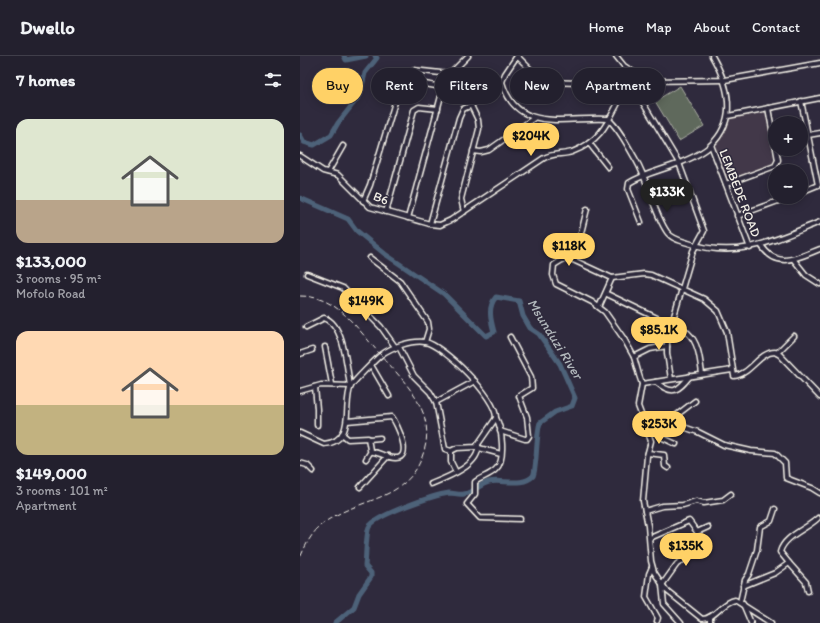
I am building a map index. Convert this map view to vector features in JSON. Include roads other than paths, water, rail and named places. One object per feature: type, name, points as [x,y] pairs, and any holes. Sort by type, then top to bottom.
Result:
[{"type":"street","points":[[456,68],[468,56]]},
{"type":"street","points":[[572,82],[546,82],[538,77],[517,56],[505,74],[502,82],[509,96],[519,109],[534,118],[608,119],[625,142],[645,176],[668,234],[696,246],[726,250],[750,248],[761,245],[820,222]]},
{"type":"street","points":[[616,56],[627,68]]},
{"type":"street","points":[[641,222],[627,186],[630,182],[679,163],[711,145],[728,116],[724,80],[712,56]]},
{"type":"street","points":[[665,81],[724,80],[820,63]]},
{"type":"street","points":[[363,201],[370,185],[392,110],[402,84],[408,81],[435,86]]},
{"type":"street","points":[[728,116],[820,98]]},
{"type":"street","points":[[801,101],[804,116]]},
{"type":"street","points":[[408,218],[439,104]]},
{"type":"street","name":"B6","points":[[300,156],[328,172],[340,176],[370,207],[430,224],[444,224],[544,158],[552,154],[572,152],[590,142],[600,135],[617,104]]},
{"type":"street","points":[[644,104],[679,163],[704,229],[702,237],[692,256],[667,346],[670,379]]},
{"type":"street","points":[[430,224],[459,118],[463,109],[472,105],[480,125],[461,199],[461,205],[464,212]]},
{"type":"street","points":[[386,212],[415,109],[419,107],[438,109]]},
{"type":"street","points":[[768,108],[770,116]]},
{"type":"street","points":[[473,151],[481,152],[489,150],[534,118]]},
{"type":"street","points":[[808,190],[819,186],[808,135],[820,133]]},
{"type":"street","points":[[590,142],[608,167]]},
{"type":"street","name":"LEMBEDE ROAD","points":[[711,145],[750,248]]},
{"type":"street","points":[[328,172],[343,146]]},
{"type":"street","points":[[726,184],[775,166],[778,160],[777,156]]},
{"type":"street","points":[[737,216],[770,204]]},
{"type":"street","points":[[571,259],[579,241],[587,209]]},
{"type":"street","points":[[761,245],[767,254],[773,258],[794,260],[820,249]]},
{"type":"street","points":[[370,258],[400,281],[428,322],[429,329],[424,342]]},
{"type":"street","points":[[771,623],[735,600],[729,602],[704,620],[662,585],[652,567],[650,538],[643,497],[648,453],[651,441],[649,432],[638,406],[642,384],[634,357],[619,330],[599,307],[556,284],[553,275],[554,265],[562,260],[571,259],[612,278],[649,274],[684,288],[708,301],[720,314],[726,332],[734,375],[737,376],[766,355],[772,352],[777,353],[820,397]]},
{"type":"street","points":[[794,260],[806,275],[820,284]]},
{"type":"street","points":[[307,274],[343,288],[376,321],[397,347],[414,376],[430,392],[436,402],[441,423],[444,447],[446,450],[451,451],[459,448],[471,449],[479,446],[501,454]]},
{"type":"street","points":[[599,307],[607,294],[612,278]]},
{"type":"street","points":[[607,294],[685,331],[693,338],[698,353],[702,374]]},
{"type":"street","points":[[300,433],[324,444],[336,440],[342,434],[347,421],[351,386],[343,344],[335,327],[328,319],[324,318],[306,327]]},
{"type":"street","points":[[777,353],[794,336]]},
{"type":"street","points":[[500,431],[526,439],[529,436],[527,417],[519,396],[532,388],[532,378],[510,337]]},
{"type":"street","points":[[351,386],[380,355],[397,347],[424,342],[436,347],[475,381],[493,405],[500,431],[502,442],[501,454],[496,469],[475,482],[475,494],[467,504],[477,517],[520,519]]},
{"type":"street","points":[[634,357],[650,349],[667,346]]},
{"type":"street","points":[[325,347],[332,384]]},
{"type":"street","points":[[300,354],[312,350]]},
{"type":"street","points":[[371,365],[389,396]]},
{"type":"street","points":[[642,384],[732,370]]},
{"type":"street","points":[[656,382],[665,389],[673,391],[680,388],[690,376]]},
{"type":"street","points":[[436,402],[475,381]]},
{"type":"street","points":[[300,392],[315,387],[332,384],[351,386]]},
{"type":"street","points":[[315,387],[317,425]]},
{"type":"street","points":[[649,432],[665,424],[695,401]]},
{"type":"street","points":[[347,421],[392,417],[403,438],[404,449],[398,458],[371,451]]},
{"type":"street","points":[[431,484],[456,472],[473,461],[478,454],[479,446],[496,418]]},
{"type":"street","points":[[665,424],[672,423],[695,431],[730,447],[775,453],[785,463],[786,478],[812,488],[820,493]]},
{"type":"street","points":[[656,429],[663,438],[676,444]]},
{"type":"street","points":[[342,434],[348,438],[380,438]]},
{"type":"street","points":[[366,459],[371,451],[369,439]]},
{"type":"street","points":[[451,451],[450,462],[456,472]]},
{"type":"street","points":[[648,453],[664,455],[666,466],[668,468]]},
{"type":"street","points":[[360,487],[388,456]]},
{"type":"street","points":[[300,463],[307,465],[313,470]]},
{"type":"street","points":[[645,511],[662,506],[684,505],[696,501],[704,503],[723,500],[732,494]]},
{"type":"street","points":[[751,623],[741,603],[743,586],[757,550],[760,526],[771,521],[775,510]]},
{"type":"street","points":[[808,591],[806,582],[781,553],[781,549],[793,535],[818,518]]},
{"type":"street","points":[[650,538],[689,521],[696,532],[708,527]]},
{"type":"street","points":[[681,623],[664,604],[662,585],[677,564],[706,545]]},
{"type":"street","points":[[743,586],[774,573],[789,563]]},
{"type":"street","points":[[652,567],[649,574],[646,597],[648,604],[658,618],[657,621]]},
{"type":"street","points":[[748,576],[757,580]]},
{"type":"street","points":[[710,617],[710,623]]},
{"type":"waterway","name":"Msunduzi River","points":[[344,56],[346,60],[366,56]]},
{"type":"waterway","name":"Msunduzi River","points":[[300,135],[304,142],[314,145],[331,135],[338,123],[360,95],[365,73],[377,58],[375,56]]},
{"type":"waterway","name":"Msunduzi River","points":[[300,198],[348,219],[357,231],[385,254],[444,294],[486,336],[494,332],[491,319],[491,305],[496,297],[519,301],[523,316],[530,328],[539,334],[560,364],[575,398],[572,406],[555,412],[540,423],[534,472],[533,476],[529,479],[518,482],[494,481],[467,493],[449,493],[419,501],[393,511],[374,522],[368,530],[365,566],[371,573],[371,577],[359,594],[354,607],[335,623]]},
{"type":"railway","points":[[300,296],[311,297],[331,304],[347,316],[415,396],[424,415],[427,433],[426,445],[417,468],[407,481],[394,490],[335,516],[321,525],[314,532],[300,558]]}]
